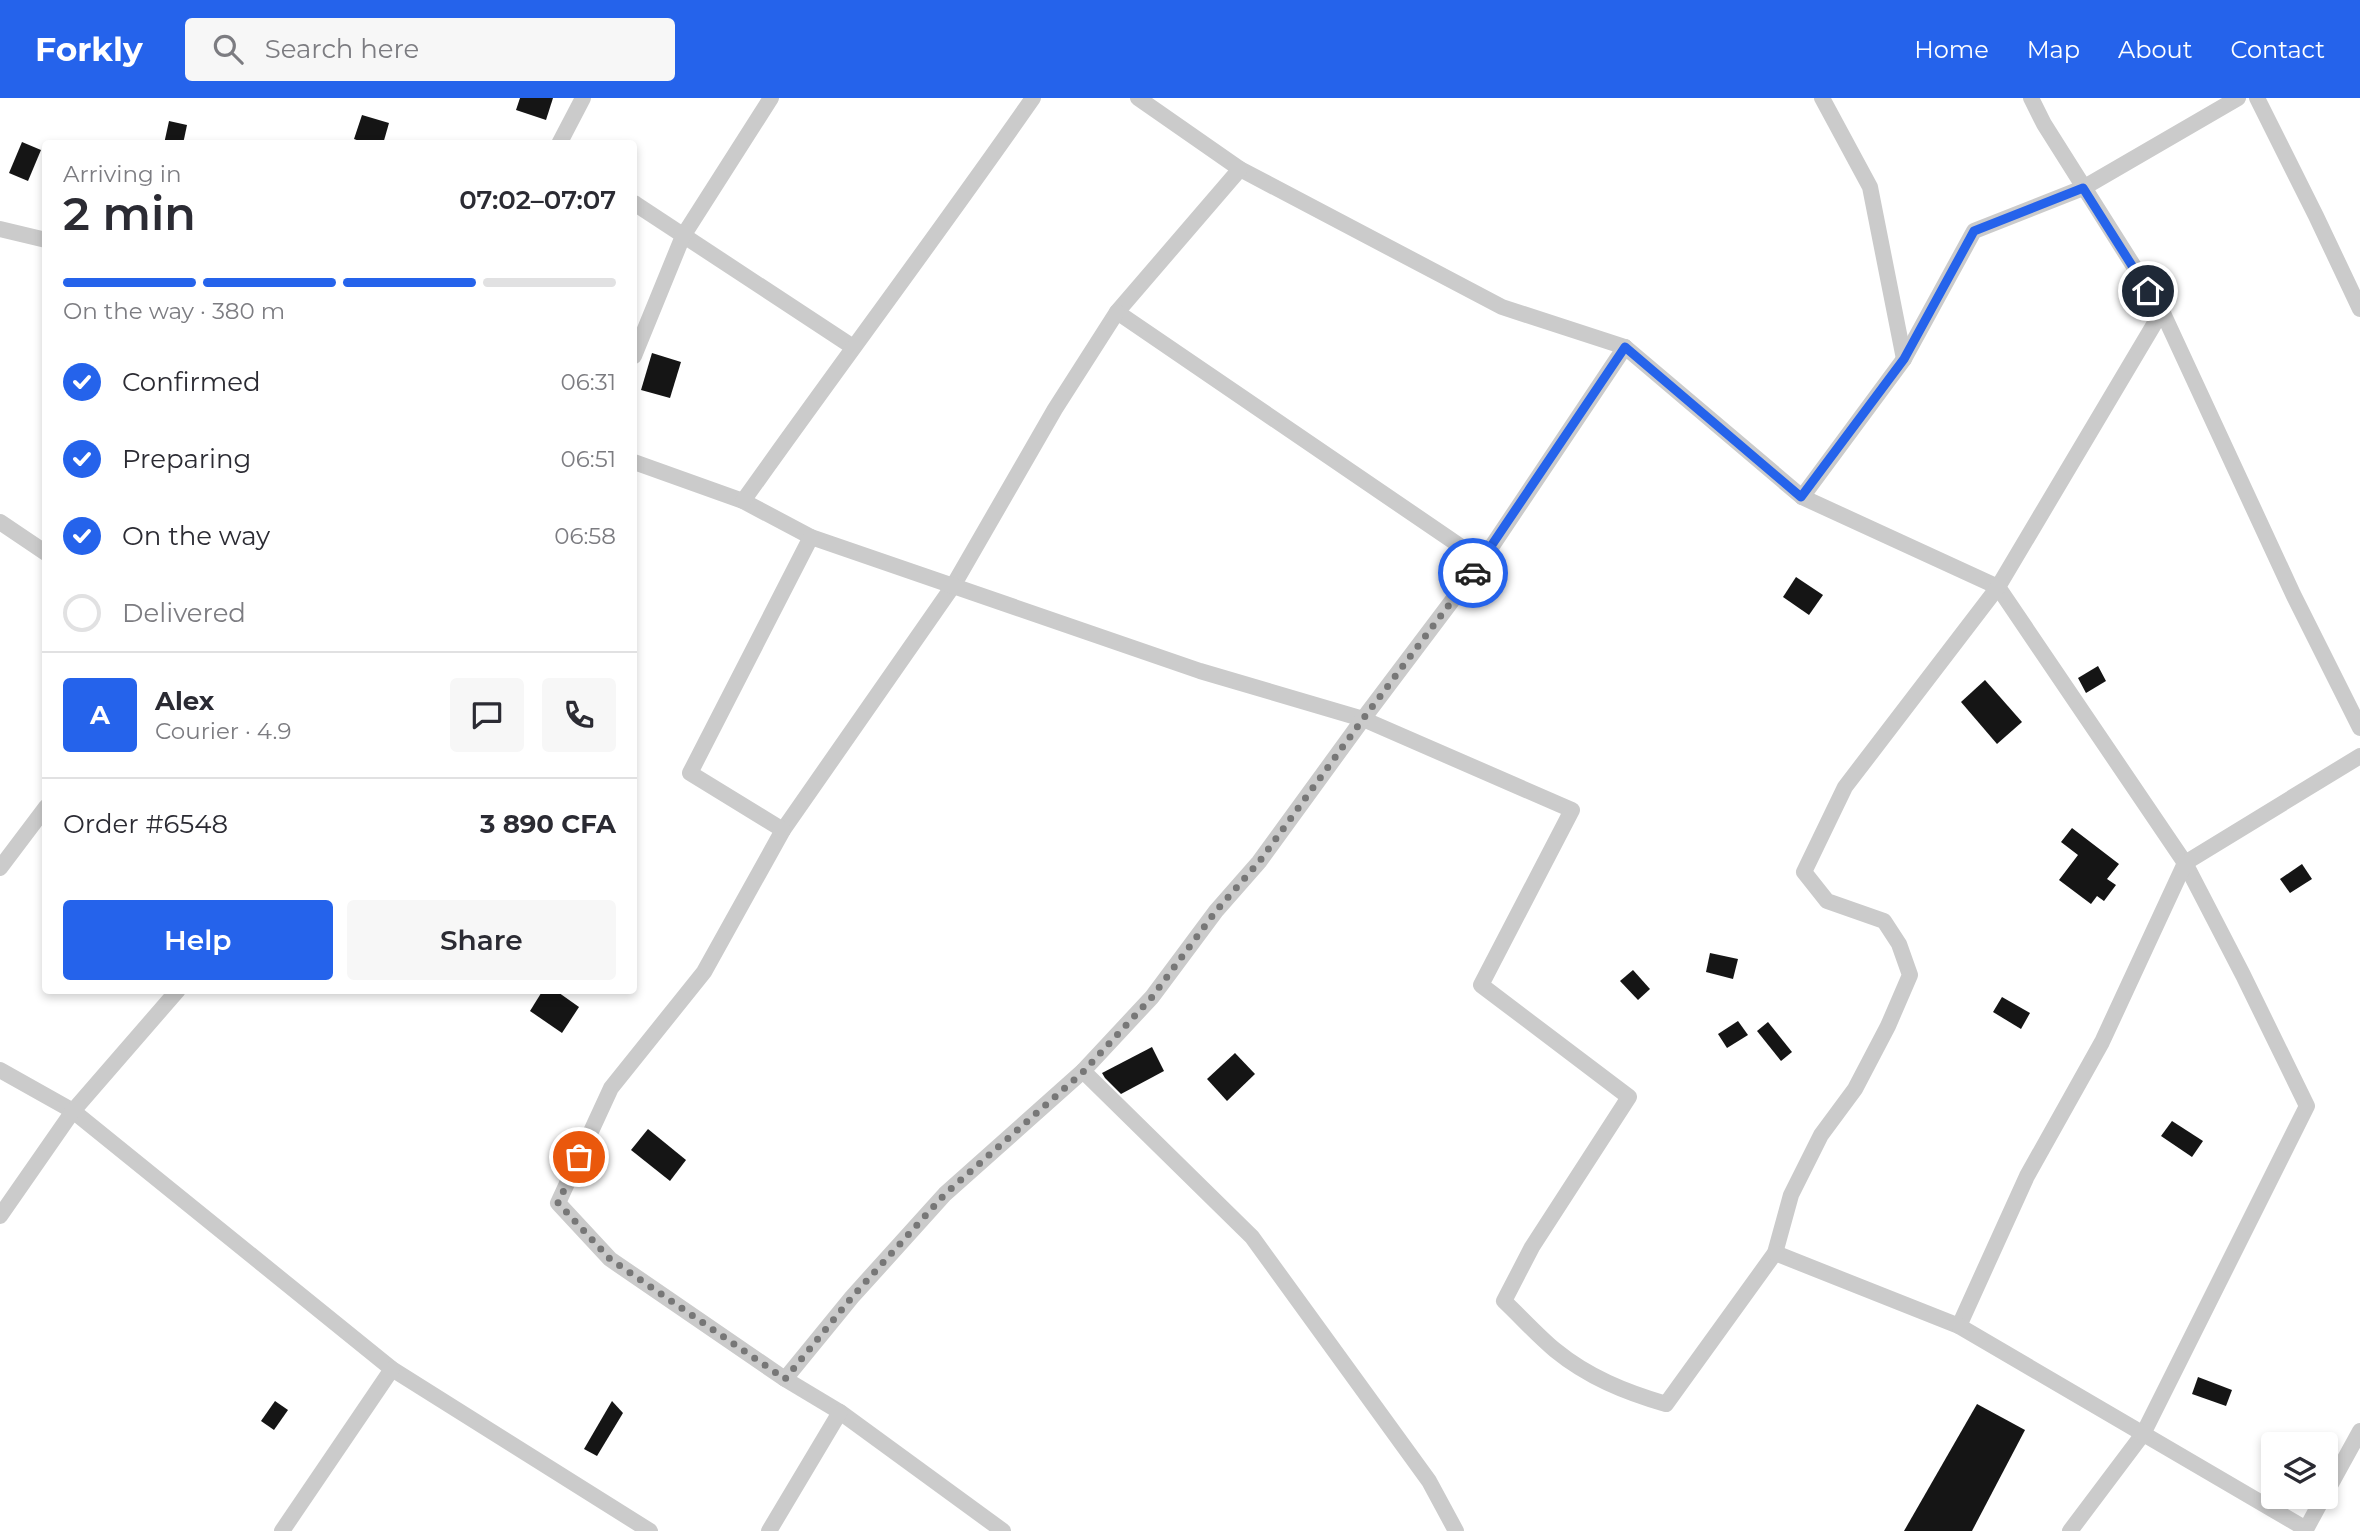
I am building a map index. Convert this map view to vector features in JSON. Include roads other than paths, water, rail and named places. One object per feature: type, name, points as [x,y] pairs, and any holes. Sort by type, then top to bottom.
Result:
[{"type":"street","points":[[561,140],[583,98]]},
{"type":"street","points":[[637,349],[683,236],[771,98]]},
{"type":"street","points":[[743,501],[1033,98]]},
{"type":"street","points":[[1822,98],[1870,187],[1904,359]]},
{"type":"street","points":[[2032,98],[2044,124],[2161,311],[2293,594],[2360,728]]},
{"type":"street","points":[[1801,497],[1904,359],[1974,231],[2083,188],[2238,98]]},
{"type":"street","points":[[2257,98],[2360,309]]},
{"type":"street","points":[[1142,99],[1240,169],[1502,307],[1625,347],[1801,497],[1998,587],[2185,863],[2307,1105],[2143,1434],[2070,1531]]},
{"type":"street","points":[[1003,1531],[840,1412],[785,1379],[610,1259],[558,1203],[611,1088],[704,972],[783,830],[953,586],[1055,409],[1117,312],[1240,169]]},
{"type":"street","points":[[637,205],[853,347]]},
{"type":"street","points":[[0,229],[42,239]]},
{"type":"street","points":[[637,463],[743,501],[811,537],[1200,671],[1363,719],[1572,810],[1481,985],[1629,1097],[1532,1247],[1504,1301],[1554,1349],[1587,1372],[1626,1392],[1665,1404],[1774,1254],[1791,1195],[1821,1135],[1855,1089],[1888,1026],[1910,975],[1899,944],[1884,921],[1827,901],[1804,872],[1845,787],[1998,587],[2161,311]]},
{"type":"street","points":[[1117,312],[1482,561]]},
{"type":"street","points":[[785,1379],[852,1297],[945,1194],[1083,1072],[1152,997],[1216,911],[1259,862],[1482,561],[1625,347]]},
{"type":"street","points":[[0,522],[42,550]]},
{"type":"street","points":[[783,830],[690,773],[811,537]]},
{"type":"street","points":[[1959,1326],[2027,1176],[2102,1042],[2185,863],[2360,756]]},
{"type":"street","points":[[0,868],[42,812]]},
{"type":"street","points":[[0,1216],[74,1111],[175,994]]},
{"type":"street","points":[[0,1070],[74,1111],[392,1369],[650,1531]]},
{"type":"street","points":[[1083,1072],[1252,1237],[1429,1481],[1456,1531]]},
{"type":"street","points":[[1774,1254],[1959,1326],[2306,1530],[2317,1509]]},
{"type":"street","points":[[282,1531],[392,1369]]},
{"type":"street","points":[[769,1531],[840,1412]]},
{"type":"street","points":[[2338,1471],[2360,1431]]}]
